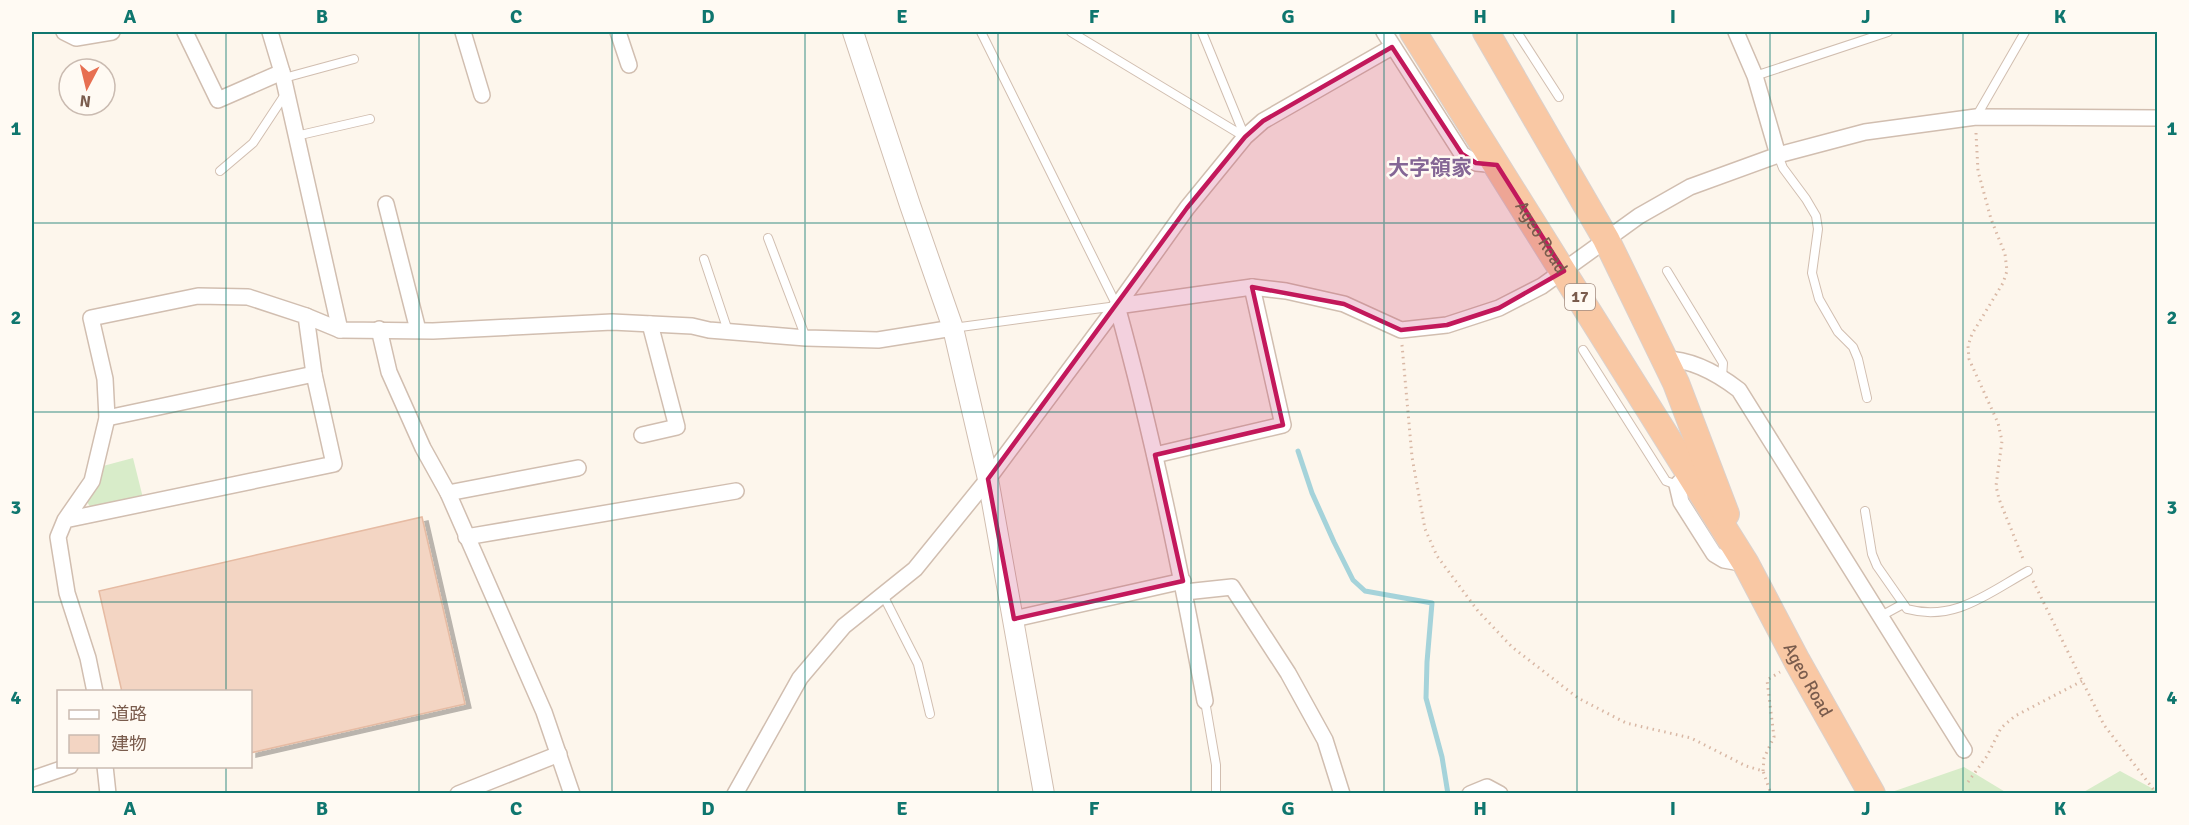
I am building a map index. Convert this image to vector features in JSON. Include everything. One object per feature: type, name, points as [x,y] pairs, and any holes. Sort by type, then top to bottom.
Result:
[{"type":"highway","name":"Ageo Road","points":[[1413,32],[1564,271],[1682,480],[1746,564]]},
{"type":"highway","name":"Ageo Road","points":[[1487,32],[1606,239],[1676,383],[1746,564],[1797,661],[1872,794]]},
{"type":"street","points":[[64,32],[76,38],[112,32]]},
{"type":"street","points":[[185,32],[218,100],[284,81]]},
{"type":"street","points":[[270,32],[297,136],[340,330]]},
{"type":"street","points":[[463,32],[482,95]]},
{"type":"street","points":[[618,32],[629,65]]},
{"type":"street","points":[[853,32],[953,328],[988,479],[1044,794]]},
{"type":"street","points":[[1384,32],[1462,154],[1476,164],[1497,165]]},
{"type":"street","points":[[1736,32],[1755,76],[1778,155]]},
{"type":"street","points":[[735,794],[800,678],[844,626],[915,569],[988,479],[1187,208],[1245,137],[1263,121],[1392,47]]},
{"type":"street","points":[[1117,306],[1252,287],[1286,291],[1344,304],[1401,330],[1447,325],[1499,308],[1542,286],[1639,216],[1690,187],[1778,155],[1865,132],[1976,117],[2157,117]]},
{"type":"street","points":[[386,204],[418,330]]},
{"type":"street","points":[[1155,455],[1283,424],[1252,287]]},
{"type":"street","points":[[95,690],[88,658],[72,611],[58,537],[65,519],[92,481],[107,418],[105,379],[91,318],[198,296],[248,297],[340,330],[418,330],[612,322],[692,326],[806,338],[878,340],[953,328]]},
{"type":"street","points":[[1117,306],[1141,393],[1184,586],[1204,701]]},
{"type":"street","points":[[65,519],[334,464],[314,374],[306,316]]},
{"type":"street","points":[[642,435],[676,428],[650,324]]},
{"type":"street","points":[[379,329],[389,372],[423,448],[448,493],[544,712],[572,794]]},
{"type":"street","points":[[1664,359],[1683,360],[1722,377],[1739,390],[1964,750]]},
{"type":"street","points":[[107,418],[314,374]]},
{"type":"street","points":[[448,493],[578,468]]},
{"type":"street","points":[[466,537],[736,490]]},
{"type":"street","points":[[1014,619],[1184,586],[1232,587],[1288,673],[1325,740],[1342,794]]},
{"type":"street","points":[[458,794],[559,754]]},
{"type":"street","points":[[32,779],[64,768]]},
{"type":"street","points":[[105,768],[108,794]]},
{"type":"street","points":[[1470,794],[1487,787],[1500,794]]},
{"type":"lane","points":[[953,328],[1117,306],[981,32]]},
{"type":"lane","points":[[1071,32],[1245,137]]},
{"type":"lane","points":[[1202,32],[1245,137]]},
{"type":"lane","points":[[1517,32],[1559,97]]},
{"type":"lane","points":[[1755,76],[1888,32]]},
{"type":"lane","points":[[1976,117],[2025,32]]},
{"type":"lane","points":[[220,171],[254,143],[284,81],[354,59]]},
{"type":"lane","points":[[297,136],[370,119]]},
{"type":"lane","points":[[1778,155],[1783,168],[1816,216],[1818,230],[1812,273],[1819,299],[1838,332],[1852,346],[1858,359],[1867,398]]},
{"type":"lane","points":[[768,238],[806,338]]},
{"type":"lane","points":[[704,259],[728,331]]},
{"type":"lane","points":[[1667,271],[1723,363],[1722,377]]},
{"type":"lane","points":[[1583,350],[1666,481],[1682,480]]},
{"type":"lane","points":[[1865,511],[1872,554],[1877,566],[1907,609],[1932,613],[1958,609],[2028,571]]},
{"type":"lane","points":[[883,595],[918,664],[930,714]]},
{"type":"lane","points":[[1881,616],[1903,604]]},
{"type":"lane","points":[[1204,701],[1216,765],[1216,794]]},
{"type":"path","points":[[1976,117],[1978,171],[1991,219],[2005,254],[2007,271],[2003,283],[1972,334],[1968,346],[1969,359],[1998,423],[2002,441],[1996,486],[1999,499],[2028,571],[2104,725],[2157,794]]},
{"type":"path","points":[[1401,330],[1412,457],[1425,529],[1437,556],[1478,611],[1512,647],[1578,698],[1626,723],[1691,738],[1746,766],[1763,771]]},
{"type":"path","points":[[1771,794],[1763,771],[1764,758],[1774,737],[1767,680],[1797,661]]},
{"type":"path","points":[[1968,782],[1987,756],[2001,728],[2014,716],[2082,681]]},
{"type":"highlighted area","points":[[1392,47],[1462,154],[1476,163],[1497,165],[1564,271],[1499,308],[1447,325],[1401,330],[1344,304],[1252,287],[1283,425],[1155,455],[1183,581],[1014,619],[988,479],[1187,208],[1245,137],[1263,121]]},
{"type":"green space","points":[[133,458],[143,498],[92,510],[86,500],[103,466]]},
{"type":"green space","points":[[1964,767],[2007,793],[1889,793]]},
{"type":"green space","points":[[2120,771],[2157,793],[2082,793]]},
{"type":"building","points":[[422,517],[465,704],[252,753],[252,690],[122,690],[99,591]]},
{"type":"waterway","points":[[1298,451],[1312,493],[1353,580],[1365,591],[1432,603],[1426,698],[1442,757],[1448,794]]},
{"type":"district","name":"大字領家","points":[[1430,168]]}]
